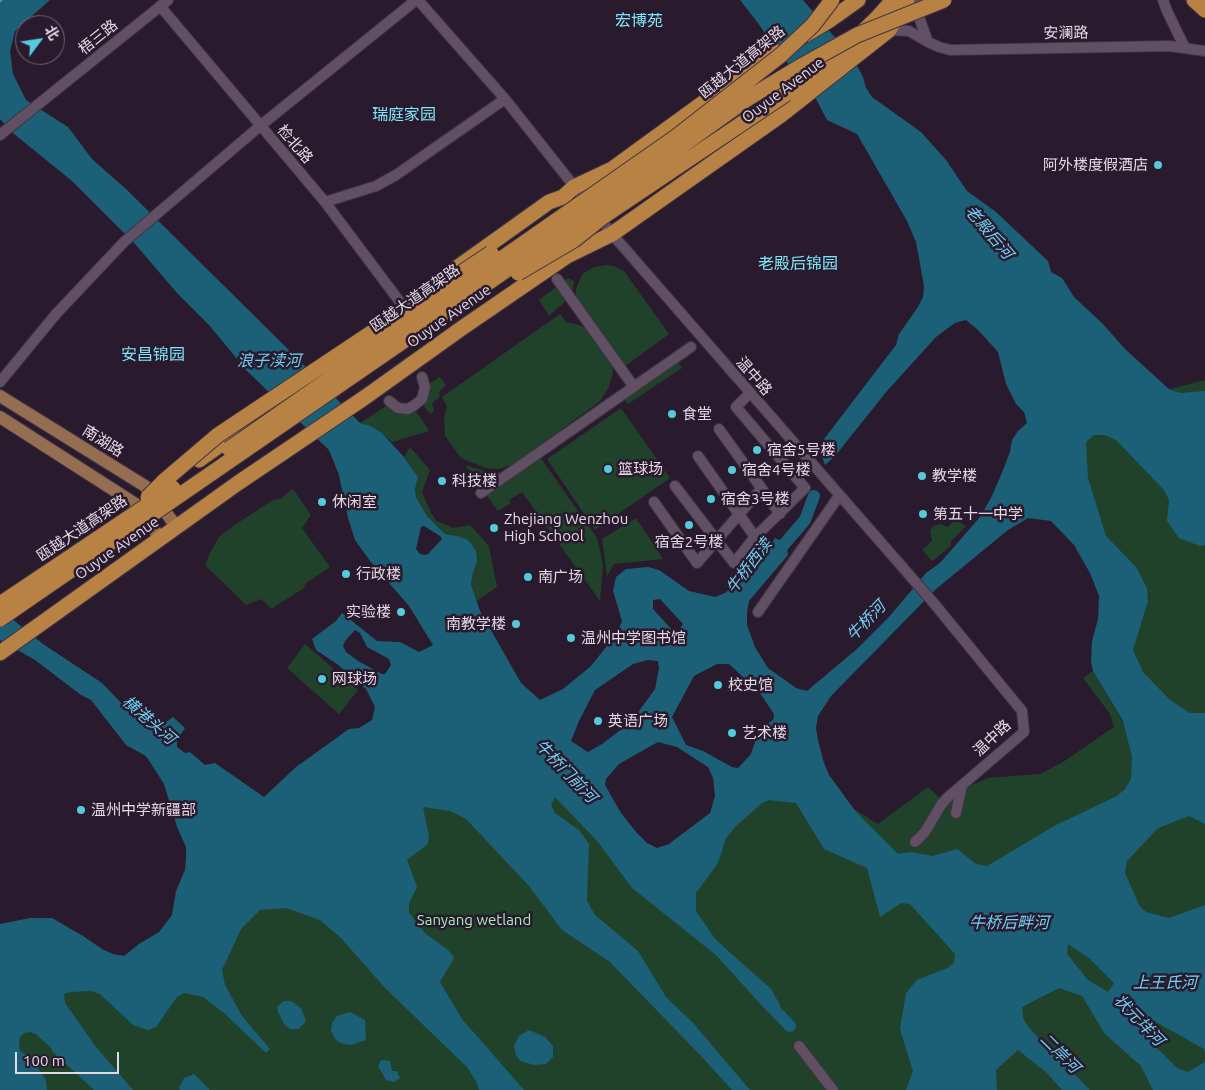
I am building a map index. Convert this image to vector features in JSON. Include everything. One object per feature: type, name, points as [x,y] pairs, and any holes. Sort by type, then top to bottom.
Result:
[{"type":"highway","name":"瓯越大道高架路","points":[[0,602],[125,520],[676,137],[781,55],[813,25],[832,0]]},
{"type":"highway","name":"Ouyue Avenue","points":[[0,602],[152,495],[215,448],[359,349],[403,306],[549,202],[612,169],[755,65],[830,20],[858,0]]},
{"type":"highway","points":[[440,316],[574,240],[604,216],[785,95],[849,45],[893,0]]},
{"type":"highway","name":"Ouyue Avenue","points":[[0,653],[238,483],[567,256],[612,234],[780,115],[890,30],[907,0]]},
{"type":"highway","name":"瓯越大道高架路","points":[[0,619],[564,230],[748,99],[796,69],[857,35],[944,0]]},
{"type":"highway","points":[[1196,0],[1205,9]]},
{"type":"highway","points":[[125,520],[164,481],[218,435],[515,237],[568,192]]},
{"type":"main road","name":"南湖路","points":[[0,396],[146,486],[177,527]]},
{"type":"main road","points":[[0,417],[137,505],[160,538]]},
{"type":"street","name":"温中路","points":[[417,0],[504,99],[568,192],[612,234],[932,601],[1022,711],[1024,732],[940,805],[925,832],[915,842]]},
{"type":"street","points":[[0,382],[56,314],[124,242],[260,126],[417,0]]},
{"type":"street","points":[[919,0],[920,20],[928,42]]},
{"type":"street","points":[[1163,0],[1185,48]]},
{"type":"street","name":"检北路","points":[[164,3],[260,126],[324,202],[403,306]]},
{"type":"street","name":"梧三路","points":[[0,135],[164,3]]},
{"type":"street","name":"安澜路","points":[[890,30],[909,31],[938,47],[950,50],[1169,46],[1205,51]]},
{"type":"street","points":[[324,202],[376,186],[396,175],[504,99]]},
{"type":"street","points":[[557,279],[634,386]]},
{"type":"street","points":[[481,493],[691,347]]},
{"type":"street","points":[[388,401],[398,408],[408,409],[416,404],[422,399],[425,387],[422,376]]},
{"type":"street","points":[[675,486],[734,563],[755,537],[805,488],[736,407],[750,393]]},
{"type":"street","points":[[719,429],[780,514]]},
{"type":"street","points":[[698,456],[755,537]]},
{"type":"street","points":[[654,502],[697,563],[761,488]]},
{"type":"street","points":[[758,612],[839,496]]},
{"type":"street","points":[[956,813],[962,784]]},
{"type":"street","points":[[799,1046],[833,1090]]},
{"type":"green space","points":[[614,266],[624,271],[669,334],[624,367],[576,301],[576,289],[582,274],[594,267]]},
{"type":"green space","points":[[568,278],[574,281],[572,295],[549,316],[539,300]]},
{"type":"green space","points":[[560,314],[566,322],[579,325],[590,331],[609,355],[613,371],[609,387],[600,401],[516,463],[499,469],[485,468],[461,458],[445,436],[444,419],[447,406],[442,397]]},
{"type":"green space","points":[[677,361],[682,368],[628,404],[623,397]]},
{"type":"green space","points":[[440,377],[446,385],[439,392],[440,397],[432,403],[434,411],[430,414],[422,403],[427,385]]},
{"type":"green space","name":"Sanyang wetland","points":[[1205,380],[1205,1090],[0,1090],[0,1001],[169,947],[485,694],[663,869],[773,758],[878,824],[928,787],[940,798],[988,778],[1040,774],[1063,762],[1114,727],[1110,714],[1083,678],[1093,671],[1123,722],[1138,713],[1053,419]]},
{"type":"green space","points":[[386,406],[393,411],[402,412],[415,409],[429,431],[392,442],[378,430],[360,423]]},
{"type":"green space","name":"篮球场","points":[[621,408],[670,478],[595,530],[547,459]]},
{"type":"green space","points":[[410,447],[430,470],[422,492],[431,513],[437,521],[453,528],[470,525],[489,546],[497,587],[477,601],[471,584],[477,562],[457,536],[445,534],[427,516],[416,497],[415,489],[418,477],[404,457]]},
{"type":"green space","points":[[538,454],[597,538],[603,564],[600,601],[522,492],[509,500],[511,503],[498,511],[465,465],[485,471],[509,473]]},
{"type":"green space","points":[[293,489],[311,515],[302,528],[330,567],[305,584],[304,588],[271,609],[262,599],[246,605],[205,565],[219,537],[273,500],[280,499]]},
{"type":"green space","points":[[636,518],[663,559],[614,564],[607,576],[602,539]]},
{"type":"green space","points":[[955,519],[966,526],[951,541],[951,546],[932,561],[922,550],[932,541],[930,531],[933,526],[941,524],[948,527]]},
{"type":"green space","name":"网球场","points":[[305,644],[358,690],[339,714],[287,668]]},
{"type":"water","points":[[0,0],[50,0],[33,15],[15,15],[15,31],[10,51],[13,74],[26,100],[68,127],[92,159],[126,189],[360,423],[381,432],[404,457],[418,477],[415,489],[416,497],[427,516],[445,534],[468,540],[476,551],[477,562],[471,584],[480,611],[521,683],[540,700],[563,689],[591,666],[618,632],[622,621],[613,591],[616,577],[626,569],[648,567],[659,570],[689,591],[715,597],[725,593],[741,580],[764,556],[775,538],[786,543],[788,555],[749,601],[747,625],[755,647],[768,668],[796,688],[807,691],[858,648],[889,617],[926,573],[940,563],[980,517],[1001,475],[1010,452],[1012,440],[1027,423],[1024,412],[1016,404],[1006,384],[998,352],[966,320],[955,323],[936,337],[887,391],[835,456],[825,465],[821,454],[821,443],[896,345],[899,334],[923,297],[924,286],[916,242],[907,221],[857,134],[827,120],[816,99],[740,0],[803,0],[854,60],[872,97],[921,132],[946,160],[967,191],[996,212],[1048,261],[1051,272],[1062,278],[1074,297],[1102,323],[1125,349],[1170,390],[1181,393],[1205,391],[1205,545],[1200,546],[1179,538],[1167,521],[1169,500],[1164,490],[1116,440],[1105,435],[1094,435],[1086,442],[1088,478],[1106,536],[1136,567],[1147,588],[1148,601],[1133,650],[1143,672],[1170,700],[1190,713],[1205,713],[1205,824],[1189,816],[1158,828],[1127,861],[1125,873],[1139,905],[1146,912],[1169,918],[1205,905],[1205,1053],[1204,1049],[1154,1021],[1148,1033],[1152,1043],[1177,1068],[1188,1072],[1205,1062],[1205,1090],[1153,1090],[1141,1066],[1105,1034],[1082,996],[1059,988],[1022,1007],[1023,1018],[1029,1028],[1090,1090],[1062,1090],[1047,1073],[1018,1050],[996,1070],[997,1090],[906,1090],[913,1071],[900,1029],[906,993],[917,980],[947,968],[954,963],[955,954],[910,904],[901,903],[880,917],[867,868],[824,849],[796,803],[769,800],[762,803],[736,826],[726,838],[718,863],[696,893],[696,911],[716,940],[771,989],[780,1005],[777,1015],[763,1007],[716,955],[632,888],[598,842],[555,797],[551,805],[555,813],[579,830],[589,844],[587,901],[595,915],[638,951],[666,997],[693,1023],[750,1090],[732,1090],[610,962],[562,930],[529,886],[466,819],[450,811],[423,807],[429,836],[428,844],[407,860],[417,887],[409,903],[409,913],[425,933],[449,951],[454,958],[440,982],[462,1019],[524,1090],[479,1090],[476,1081],[467,1067],[385,988],[341,938],[320,920],[286,908],[260,910],[241,929],[222,970],[225,985],[242,1016],[270,1049],[266,1053],[224,1013],[203,997],[184,993],[177,997],[156,1027],[148,1030],[133,1025],[100,994],[91,991],[71,992],[64,994],[65,1003],[96,1047],[133,1090],[94,1090],[36,1034],[30,1032],[24,1033],[20,1037],[20,1051],[30,1057],[46,1080],[47,1090],[0,1090],[0,924],[30,918],[52,918],[102,949],[124,956],[159,932],[172,915],[176,891],[185,870],[186,847],[177,827],[164,784],[146,756],[126,745],[91,700],[81,695],[35,660],[0,640],[0,609],[43,644],[102,683],[127,709],[166,722],[173,717],[185,728],[177,740],[177,747],[185,753],[190,752],[205,765],[215,763],[264,797],[296,767],[349,729],[359,728],[372,720],[375,707],[366,689],[337,664],[316,650],[312,639],[336,621],[342,613],[377,641],[400,642],[419,652],[433,645],[409,606],[370,561],[355,540],[348,518],[339,475],[329,450],[247,371],[209,325],[177,293],[135,244],[72,181],[14,134],[0,119]],"holes":[[[1028,518],[1051,521],[1074,545],[1090,573],[1099,596],[1098,619],[1092,641],[1091,662],[1093,671],[1123,721],[1132,757],[1131,779],[1125,789],[1117,796],[1056,825],[987,866],[976,864],[957,849],[933,856],[910,852],[898,854],[856,812],[829,775],[818,740],[816,728],[818,716],[831,696],[936,589],[1008,530]],[[424,526],[442,539],[425,555],[420,554],[416,549],[421,527]],[[660,599],[683,624],[679,630],[674,632],[653,609],[653,600]],[[355,630],[360,633],[367,647],[389,659],[391,665],[385,674],[382,674],[346,652],[343,646]],[[648,660],[658,661],[659,668],[655,689],[631,722],[588,752],[571,741],[595,690],[633,664]],[[717,664],[729,664],[760,693],[774,714],[773,720],[759,730],[751,754],[738,768],[732,767],[703,751],[686,745],[672,717],[694,676]],[[658,742],[677,747],[708,767],[713,778],[715,796],[710,813],[669,844],[657,848],[647,843],[621,813],[605,785],[606,779],[619,764]],[[1068,944],[1089,958],[1114,983],[1108,992],[1088,980],[1067,954]]]},
{"type":"water","points":[[284,1001],[291,1001],[301,1008],[306,1021],[299,1029],[290,1029],[284,1024],[277,1007]]},
{"type":"water","points":[[350,1012],[365,1020],[366,1040],[351,1045],[343,1044],[336,1040],[331,1031],[332,1023],[337,1016]]},
{"type":"water","points":[[529,1030],[545,1037],[553,1046],[553,1057],[546,1064],[534,1065],[520,1061],[516,1055],[514,1046],[519,1036]]},
{"type":"water","points":[[381,1060],[390,1061],[392,1071],[397,1071],[400,1078],[394,1082],[386,1080],[378,1066]]},
{"type":"water","points":[[194,1074],[210,1090],[180,1090],[179,1088],[184,1078]]},
{"type":"waterway","name":"牛桥西渎","points":[[774,556],[805,520],[814,496]]},
{"type":"waterway","name":"牛桥门前河","points":[[766,1001],[790,1026]]},
{"type":"place","name":"阿外楼度假酒店","points":[[1158,165]]},
{"type":"place","name":"食堂","points":[[672,414]]},
{"type":"place","name":"宿舍5号楼","points":[[757,450]]},
{"type":"place","name":"篮球场","points":[[608,469]]},
{"type":"place","name":"宿舍4号楼","points":[[732,470]]},
{"type":"place","name":"教学楼","points":[[922,476]]},
{"type":"place","name":"科技楼","points":[[442,481]]},
{"type":"place","name":"宿舍3号楼","points":[[711,499]]},
{"type":"place","name":"休闲室","points":[[322,502]]},
{"type":"place","name":"第五十一中学","points":[[923,514]]},
{"type":"place","name":"宿舍2号楼","points":[[689,525]]},
{"type":"place","name":"Zhejiang Wenzhou High School","points":[[494,528]]},
{"type":"place","name":"行政楼","points":[[346,574]]},
{"type":"place","name":"南广场","points":[[528,577]]},
{"type":"place","name":"实验楼","points":[[401,612]]},
{"type":"place","name":"南教学楼","points":[[516,624]]},
{"type":"place","name":"温州中学图书馆","points":[[571,638]]},
{"type":"place","name":"网球场","points":[[322,679]]},
{"type":"place","name":"校史馆","points":[[718,685]]},
{"type":"place","name":"英语广场","points":[[598,721]]},
{"type":"place","name":"艺术楼","points":[[732,733]]},
{"type":"place","name":"温州中学新疆部","points":[[81,810]]},
{"type":"district","name":"宏博苑","points":[[639,21]]},
{"type":"district","name":"瑞庭家园","points":[[404,115]]},
{"type":"district","name":"老殿后锦园","points":[[798,264]]},
{"type":"district","name":"安昌锦园","points":[[153,355]]},
{"type":"water label","name":"老殿后河","points":[[989,232]]},
{"type":"water label","name":"浪子渎河","points":[[269,361]]},
{"type":"water label","name":"牛桥河","points":[[866,621]]},
{"type":"water label","name":"横港头河","points":[[149,720]]},
{"type":"water label","name":"牛桥后畔河","points":[[1009,923]]},
{"type":"water label","name":"上王氏河","points":[[1165,983]]},
{"type":"water label","name":"状元垟河","points":[[1139,1020]]},
{"type":"water label","name":"二岸河","points":[[1060,1053]]}]
